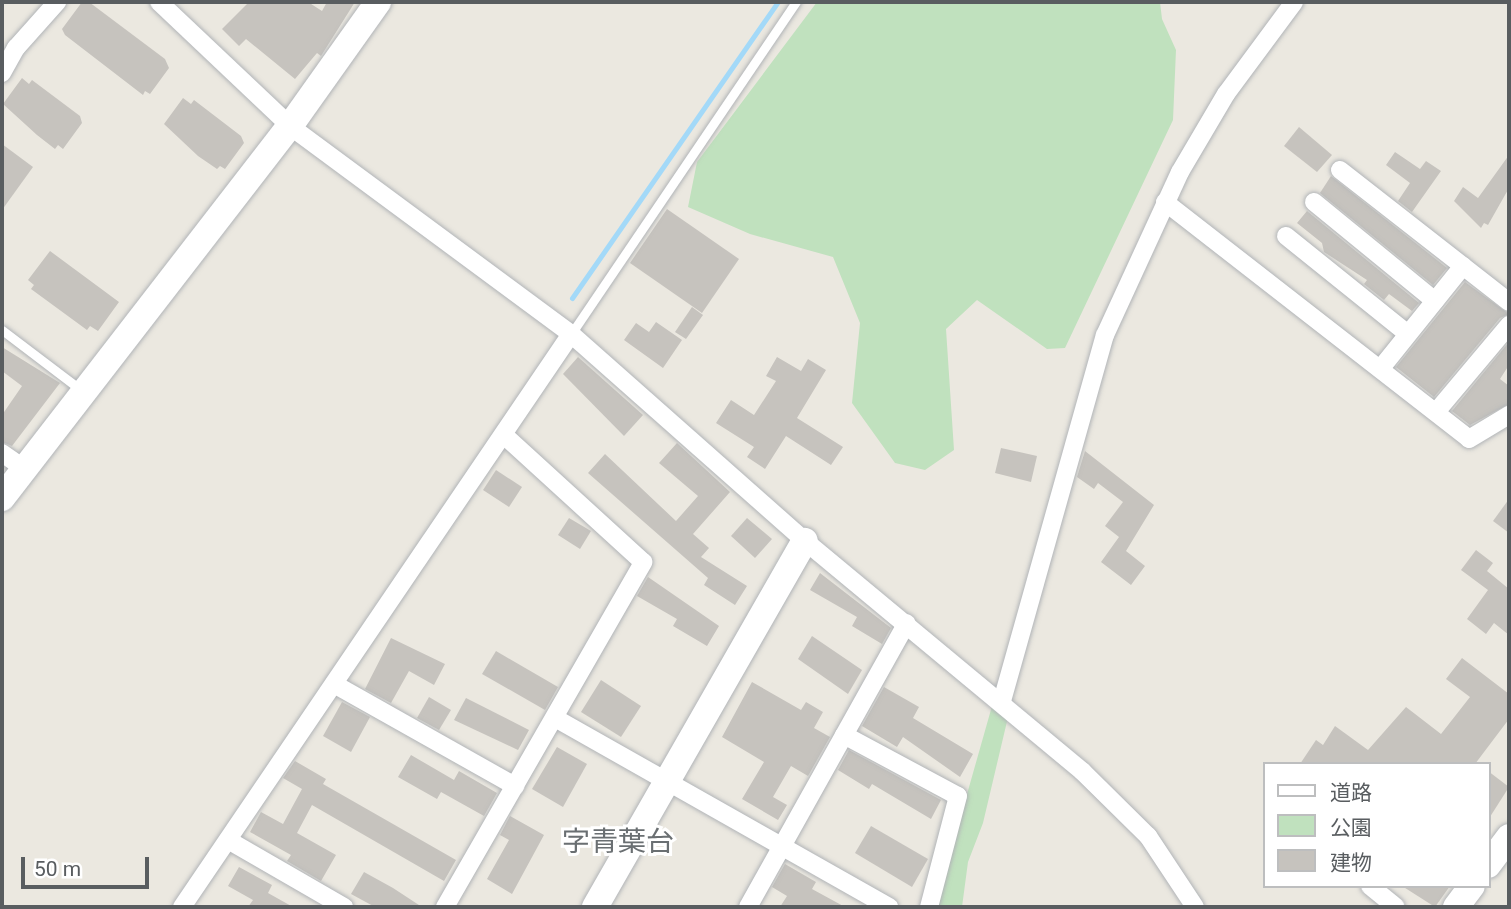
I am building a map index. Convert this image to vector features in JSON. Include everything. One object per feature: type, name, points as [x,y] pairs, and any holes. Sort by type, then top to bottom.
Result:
[{"type":"street","points":[[2,73],[16,48],[57,2]]},
{"type":"street","points":[[159,2],[290,126],[570,334],[805,541],[1002,701],[1083,771],[1148,836],[1195,907]]},
{"type":"street","points":[[2,498],[12,460],[82,391],[290,126],[378,2]]},
{"type":"street","points":[[1002,701],[1105,335],[1165,202],[1226,94],[1294,2]]},
{"type":"street","points":[[1340,170],[1509,302]]},
{"type":"street","points":[[1165,202],[1469,439],[1509,415]]},
{"type":"street","points":[[1314,202],[1435,301]]},
{"type":"street","points":[[1286,236],[1408,334]]},
{"type":"street","points":[[1381,368],[1463,266]]},
{"type":"street","points":[[1436,412],[1509,325]]},
{"type":"street","points":[[182,907],[570,334]]},
{"type":"street","points":[[445,907],[643,562],[503,435]]},
{"type":"street","points":[[594,907],[805,541]]},
{"type":"street","points":[[748,907],[907,623]]},
{"type":"street","points":[[334,684],[515,786]]},
{"type":"street","points":[[555,718],[889,907]]},
{"type":"street","points":[[844,735],[958,796],[929,907]]},
{"type":"street","points":[[1490,862],[1509,837]]},
{"type":"street","points":[[228,840],[344,907]]},
{"type":"street","points":[[1372,888],[1396,907]]},
{"type":"street","points":[[1456,907],[1470,888]]},
{"type":"lane","points":[[570,334],[796,2]]},
{"type":"lane","points":[[2,330],[82,391]]},
{"type":"green space","points":[[817,2],[1160,2],[1162,19],[1176,50],[1173,120],[1065,348],[1047,349],[977,300],[946,329],[954,450],[925,470],[895,463],[852,403],[860,323],[833,257],[750,234],[688,207],[697,162]]},
{"type":"green space","points":[[994,699],[1009,713],[983,823],[968,862],[962,907],[935,907]]},
{"type":"building","points":[[82,2],[89,2],[165,59],[169,68],[150,94],[145,91],[143,95],[65,35],[62,29]]},
{"type":"building","points":[[249,2],[308,2],[322,11],[327,2],[355,2],[321,56],[317,53],[295,79],[246,39],[239,46],[222,29]]},
{"type":"building","points":[[22,78],[29,84],[32,80],[80,116],[82,123],[63,149],[58,145],[55,149],[3,104]]},
{"type":"building","points":[[183,98],[191,104],[194,100],[241,136],[244,143],[225,169],[220,166],[217,169],[198,156],[164,124]]},
{"type":"building","points":[[1299,127],[1332,155],[1317,172],[1284,146]]},
{"type":"building","points":[[2,144],[33,167],[2,210]]},
{"type":"building","points":[[1395,152],[1420,169],[1426,161],[1441,171],[1412,212],[1398,201],[1410,183],[1386,165]]},
{"type":"building","points":[[1509,155],[1509,188],[1488,225],[1484,223],[1481,228],[1454,201],[1463,187],[1478,198]]},
{"type":"building","points":[[1331,176],[1447,268],[1433,285],[1320,193]]},
{"type":"building","points":[[667,209],[739,259],[702,313],[630,263]]},
{"type":"building","points":[[1307,211],[1419,303],[1412,311],[1389,294],[1384,300],[1364,284],[1367,280],[1324,252],[1322,243],[1297,223]]},
{"type":"building","points":[[50,251],[119,302],[98,331],[90,326],[87,330],[31,289],[34,285],[28,280]]},
{"type":"building","points":[[1465,282],[1509,314],[1500,318],[1434,397],[1396,367]]},
{"type":"building","points":[[692,307],[703,315],[686,339],[675,332]]},
{"type":"building","points":[[656,322],[682,340],[663,368],[624,340],[636,323],[649,332]]},
{"type":"building","points":[[1509,342],[1509,365],[1500,379],[1509,386],[1509,404],[1470,425],[1452,411]]},
{"type":"building","points":[[2,347],[60,383],[12,446],[2,442],[2,415],[22,386],[2,371]]},
{"type":"building","points":[[578,357],[643,415],[624,436],[563,374]]},
{"type":"building","points":[[777,357],[801,371],[808,359],[826,370],[797,418],[843,447],[831,465],[786,436],[765,469],[747,457],[754,447],[716,423],[731,400],[754,415],[776,381],[766,376]]},
{"type":"building","points":[[677,443],[730,492],[693,534],[709,548],[701,557],[747,586],[735,605],[704,585],[708,578],[588,473],[605,454],[676,521],[698,496],[659,463]]},
{"type":"building","points":[[1001,448],[1037,456],[1031,482],[995,473]]},
{"type":"building","points":[[1085,451],[1154,505],[1126,551],[1145,566],[1131,585],[1101,562],[1119,537],[1105,526],[1123,502],[1098,483],[1094,489],[1077,477]]},
{"type":"building","points":[[496,470],[522,487],[509,507],[483,490]]},
{"type":"building","points":[[1509,499],[1509,533],[1493,521]]},
{"type":"building","points":[[569,518],[591,531],[580,549],[558,535]]},
{"type":"building","points":[[747,518],[772,539],[755,558],[731,536]]},
{"type":"building","points":[[1476,550],[1493,563],[1487,571],[1509,589],[1509,635],[1494,623],[1486,634],[1467,619],[1488,590],[1461,570]]},
{"type":"building","points":[[820,573],[891,628],[882,644],[852,626],[857,617],[810,590]]},
{"type":"building","points":[[648,577],[719,626],[707,646],[673,626],[677,619],[637,596]]},
{"type":"building","points":[[812,636],[862,670],[848,694],[798,659]]},
{"type":"building","points":[[391,638],[445,664],[434,685],[409,671],[391,703],[365,689]]},
{"type":"building","points":[[496,651],[558,687],[545,710],[482,674]]},
{"type":"building","points":[[1462,658],[1509,694],[1509,719],[1477,762],[1301,762],[1316,740],[1323,745],[1335,726],[1368,750],[1406,707],[1441,734],[1470,697],[1446,679]]},
{"type":"building","points":[[601,680],[641,706],[621,737],[581,712]]},
{"type":"building","points":[[752,682],[801,710],[806,702],[823,712],[814,728],[830,737],[808,776],[791,766],[773,797],[787,805],[778,820],[742,799],[764,762],[722,737]]},
{"type":"building","points":[[884,687],[919,707],[913,718],[973,754],[960,777],[903,737],[897,747],[862,726]]},
{"type":"building","points":[[429,697],[451,710],[439,730],[417,718]]},
{"type":"building","points":[[466,698],[529,730],[518,750],[454,720]]},
{"type":"building","points":[[342,702],[370,717],[351,752],[323,736]]},
{"type":"building","points":[[557,747],[587,764],[563,807],[532,789]]},
{"type":"building","points":[[849,750],[941,800],[931,819],[872,784],[869,789],[838,770]]},
{"type":"building","points":[[411,755],[454,780],[459,771],[497,793],[484,816],[441,792],[437,799],[398,777]]},
{"type":"building","points":[[295,761],[326,779],[323,784],[456,860],[444,881],[312,805],[297,833],[336,855],[321,881],[287,861],[291,855],[250,832],[261,812],[283,824],[302,789],[283,778]]},
{"type":"building","points":[[1490,773],[1509,787],[1490,817]]},
{"type":"building","points":[[510,816],[544,835],[512,894],[487,879],[509,840],[500,835]]},
{"type":"building","points":[[871,826],[928,859],[912,887],[855,853]]},
{"type":"building","points":[[785,864],[816,882],[812,889],[845,907],[780,907],[787,896],[772,887]]},
{"type":"building","points":[[239,867],[272,885],[268,893],[293,907],[248,907],[253,900],[228,886]]},
{"type":"building","points":[[364,872],[422,907],[375,907],[351,894]]},
{"type":"building","points":[[1405,888],[1449,888],[1435,907]]},
{"type":"waterway","points":[[572,298],[778,2]]},
{"type":"district","name":"字青葉台","points":[[618,842]]}]
